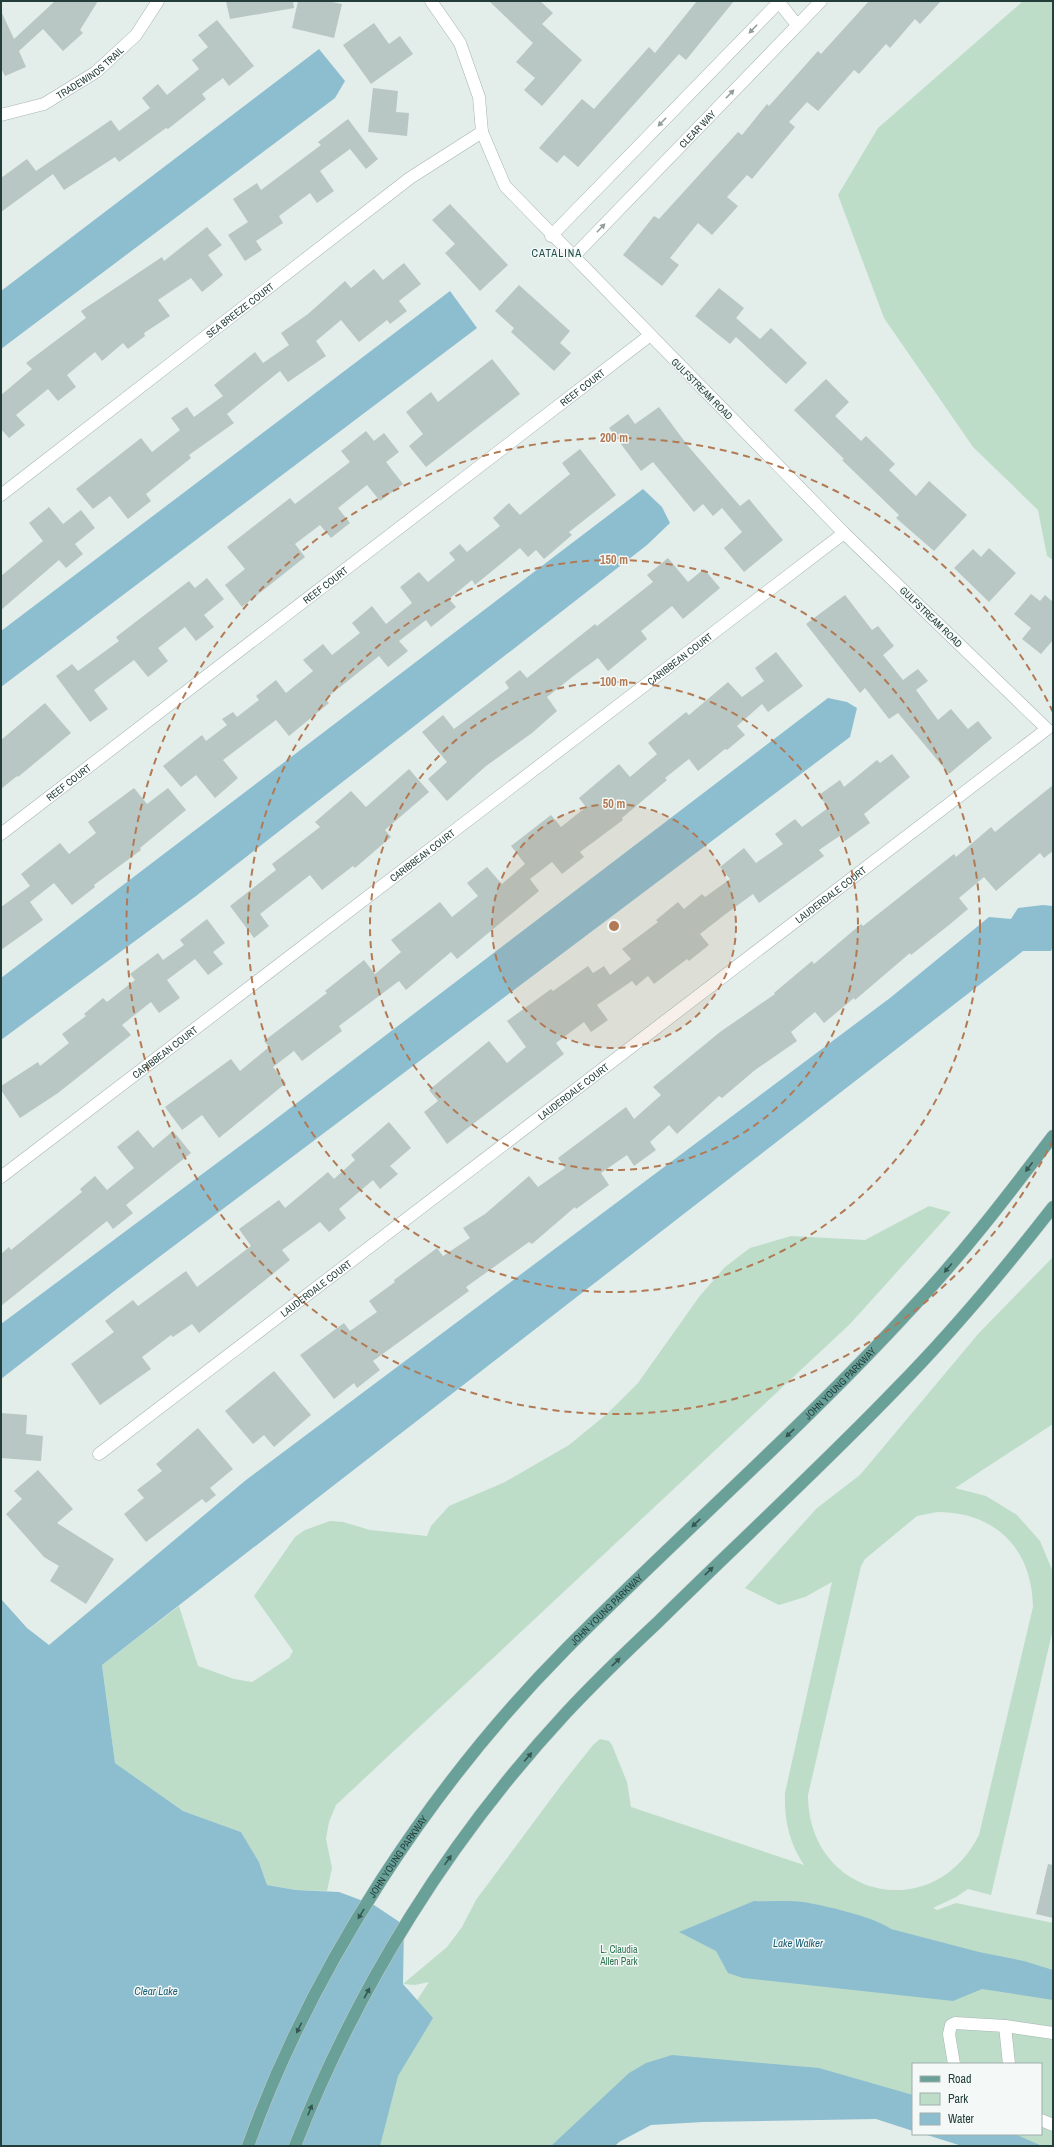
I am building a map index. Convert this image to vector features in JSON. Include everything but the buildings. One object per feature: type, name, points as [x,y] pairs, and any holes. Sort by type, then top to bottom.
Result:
[{"type":"main road","name":"JOHN YOUNG PARKWAY","points":[[248,2146],[275,2078],[303,2019],[335,1959],[390,1869],[443,1793],[483,1741],[566,1649],[806,1418],[913,1308],[967,1246],[1053,1136]]},
{"type":"main road","points":[[295,2146],[319,2087],[346,2029],[426,1892],[500,1790],[564,1715],[897,1388],[990,1285],[1053,1207]]},
{"type":"street","name":"TRADEWINDS TRAIL","points":[[1,115],[44,104],[96,72],[136,35],[158,1]]},
{"type":"street","name":"GULFSTREAM ROAD","points":[[431,1],[460,43],[479,97],[482,132],[505,186],[551,236],[574,256],[649,336],[844,533],[1047,729]]},
{"type":"street","points":[[551,236],[779,1],[797,25]]},
{"type":"street","name":"CLEAR WAY","points":[[574,256],[820,1]]},
{"type":"street","name":"SEA BREEZE COURT","points":[[1,495],[410,178],[482,132]]},
{"type":"street","name":"REEF COURT","points":[[1,834],[649,336]]},
{"type":"street","name":"CARIBBEAN COURT","points":[[1,1177],[844,533]]},
{"type":"street","name":"LAUDERDALE COURT","points":[[99,1454],[1047,729]]},
{"type":"street","points":[[954,2063],[949,2034],[951,2025],[955,2022],[1005,2026],[1053,2033]]},
{"type":"street","points":[[1005,2026],[1009,2063]]},
{"type":"street","points":[[1042,2120],[1053,2125]]},
{"type":"green space","points":[[1023,1],[1053,1],[1053,560],[1047,556],[1038,510],[973,447],[884,318],[838,195],[878,128]]},
{"type":"green space","points":[[929,1206],[951,1212],[850,1324],[336,1805],[329,1822],[326,1839],[332,1868],[327,1891],[296,1890],[267,1885],[259,1862],[241,1832],[183,1811],[115,1763],[102,1665],[179,1606],[198,1666],[234,1679],[252,1682],[289,1658],[293,1651],[254,1596],[295,1537],[305,1530],[330,1521],[343,1522],[370,1530],[427,1536],[431,1526],[449,1506],[505,1482],[569,1445],[607,1414],[638,1383],[699,1297],[725,1267],[750,1248],[791,1236],[865,1240]]},
{"type":"green space","name":"L. Claudia Allen Park","points":[[1053,1257],[1053,1424],[955,1488],[986,1496],[1017,1515],[1040,1541],[1053,1572],[1053,1629],[991,1895],[968,1889],[956,1897],[933,1908],[937,1910],[956,1903],[1053,1923],[1053,2146],[984,2146],[956,2135],[1042,2135],[1042,2063],[912,2063],[912,2119],[630,2098],[587,2146],[379,2146],[410,2011],[429,1982],[415,1985],[403,1984],[447,1947],[462,1927],[476,1900],[562,1784],[593,1745],[600,1739],[609,1741],[612,1745],[627,1782],[631,1807],[804,1865],[799,1857],[788,1830],[785,1812],[785,1793],[832,1582],[805,1597],[779,1605],[745,1588],[817,1508],[860,1475],[979,1333]],"holes":[[[937,1512],[958,1514],[976,1519],[993,1527],[1006,1537],[1017,1551],[1026,1567],[1031,1586],[1033,1607],[979,1835],[958,1864],[933,1882],[905,1890],[876,1888],[850,1877],[828,1857],[813,1830],[808,1795],[861,1566],[865,1559],[917,1516]]]},
{"type":"water","points":[[319,49],[345,81],[335,98],[1,349],[1,291]]},
{"type":"water","points":[[450,291],[477,328],[1,687],[1,631]]},
{"type":"water","points":[[643,489],[662,507],[670,523],[647,545],[196,896],[1,1040],[1,978]]},
{"type":"water","points":[[828,698],[847,702],[857,708],[850,737],[118,1288],[1,1379],[1,1324],[268,1125]]},
{"type":"water","name":"Clear Lake","points":[[1043,905],[1053,906],[1053,946],[1051,951],[1023,951],[102,1665],[115,1763],[183,1811],[241,1832],[259,1862],[267,1885],[296,1890],[339,1892],[374,1905],[404,1925],[403,1984],[433,2018],[398,2076],[380,2146],[1,2146],[1,1599],[27,1628],[49,1645],[246,1480],[890,998],[989,917],[1011,919],[1018,908]]},
{"type":"water","name":"Lake Walker","points":[[754,1901],[803,1902],[836,1909],[883,1924],[891,1929],[979,1952],[1024,1961],[1053,1970],[1053,2000],[982,1989],[953,2001],[743,1978],[728,1973],[716,1951],[679,1932]]},
{"type":"water","points":[[672,2055],[819,2068],[912,2095],[912,2131],[876,2119],[703,2122],[651,2125],[619,2142],[615,2146],[551,2146],[629,2073],[646,2063]]},
{"type":"water","points":[[927,2135],[1017,2135],[1042,2146],[962,2146]]},
{"type":"district","name":"CATALINA","points":[[557,253]]}]
